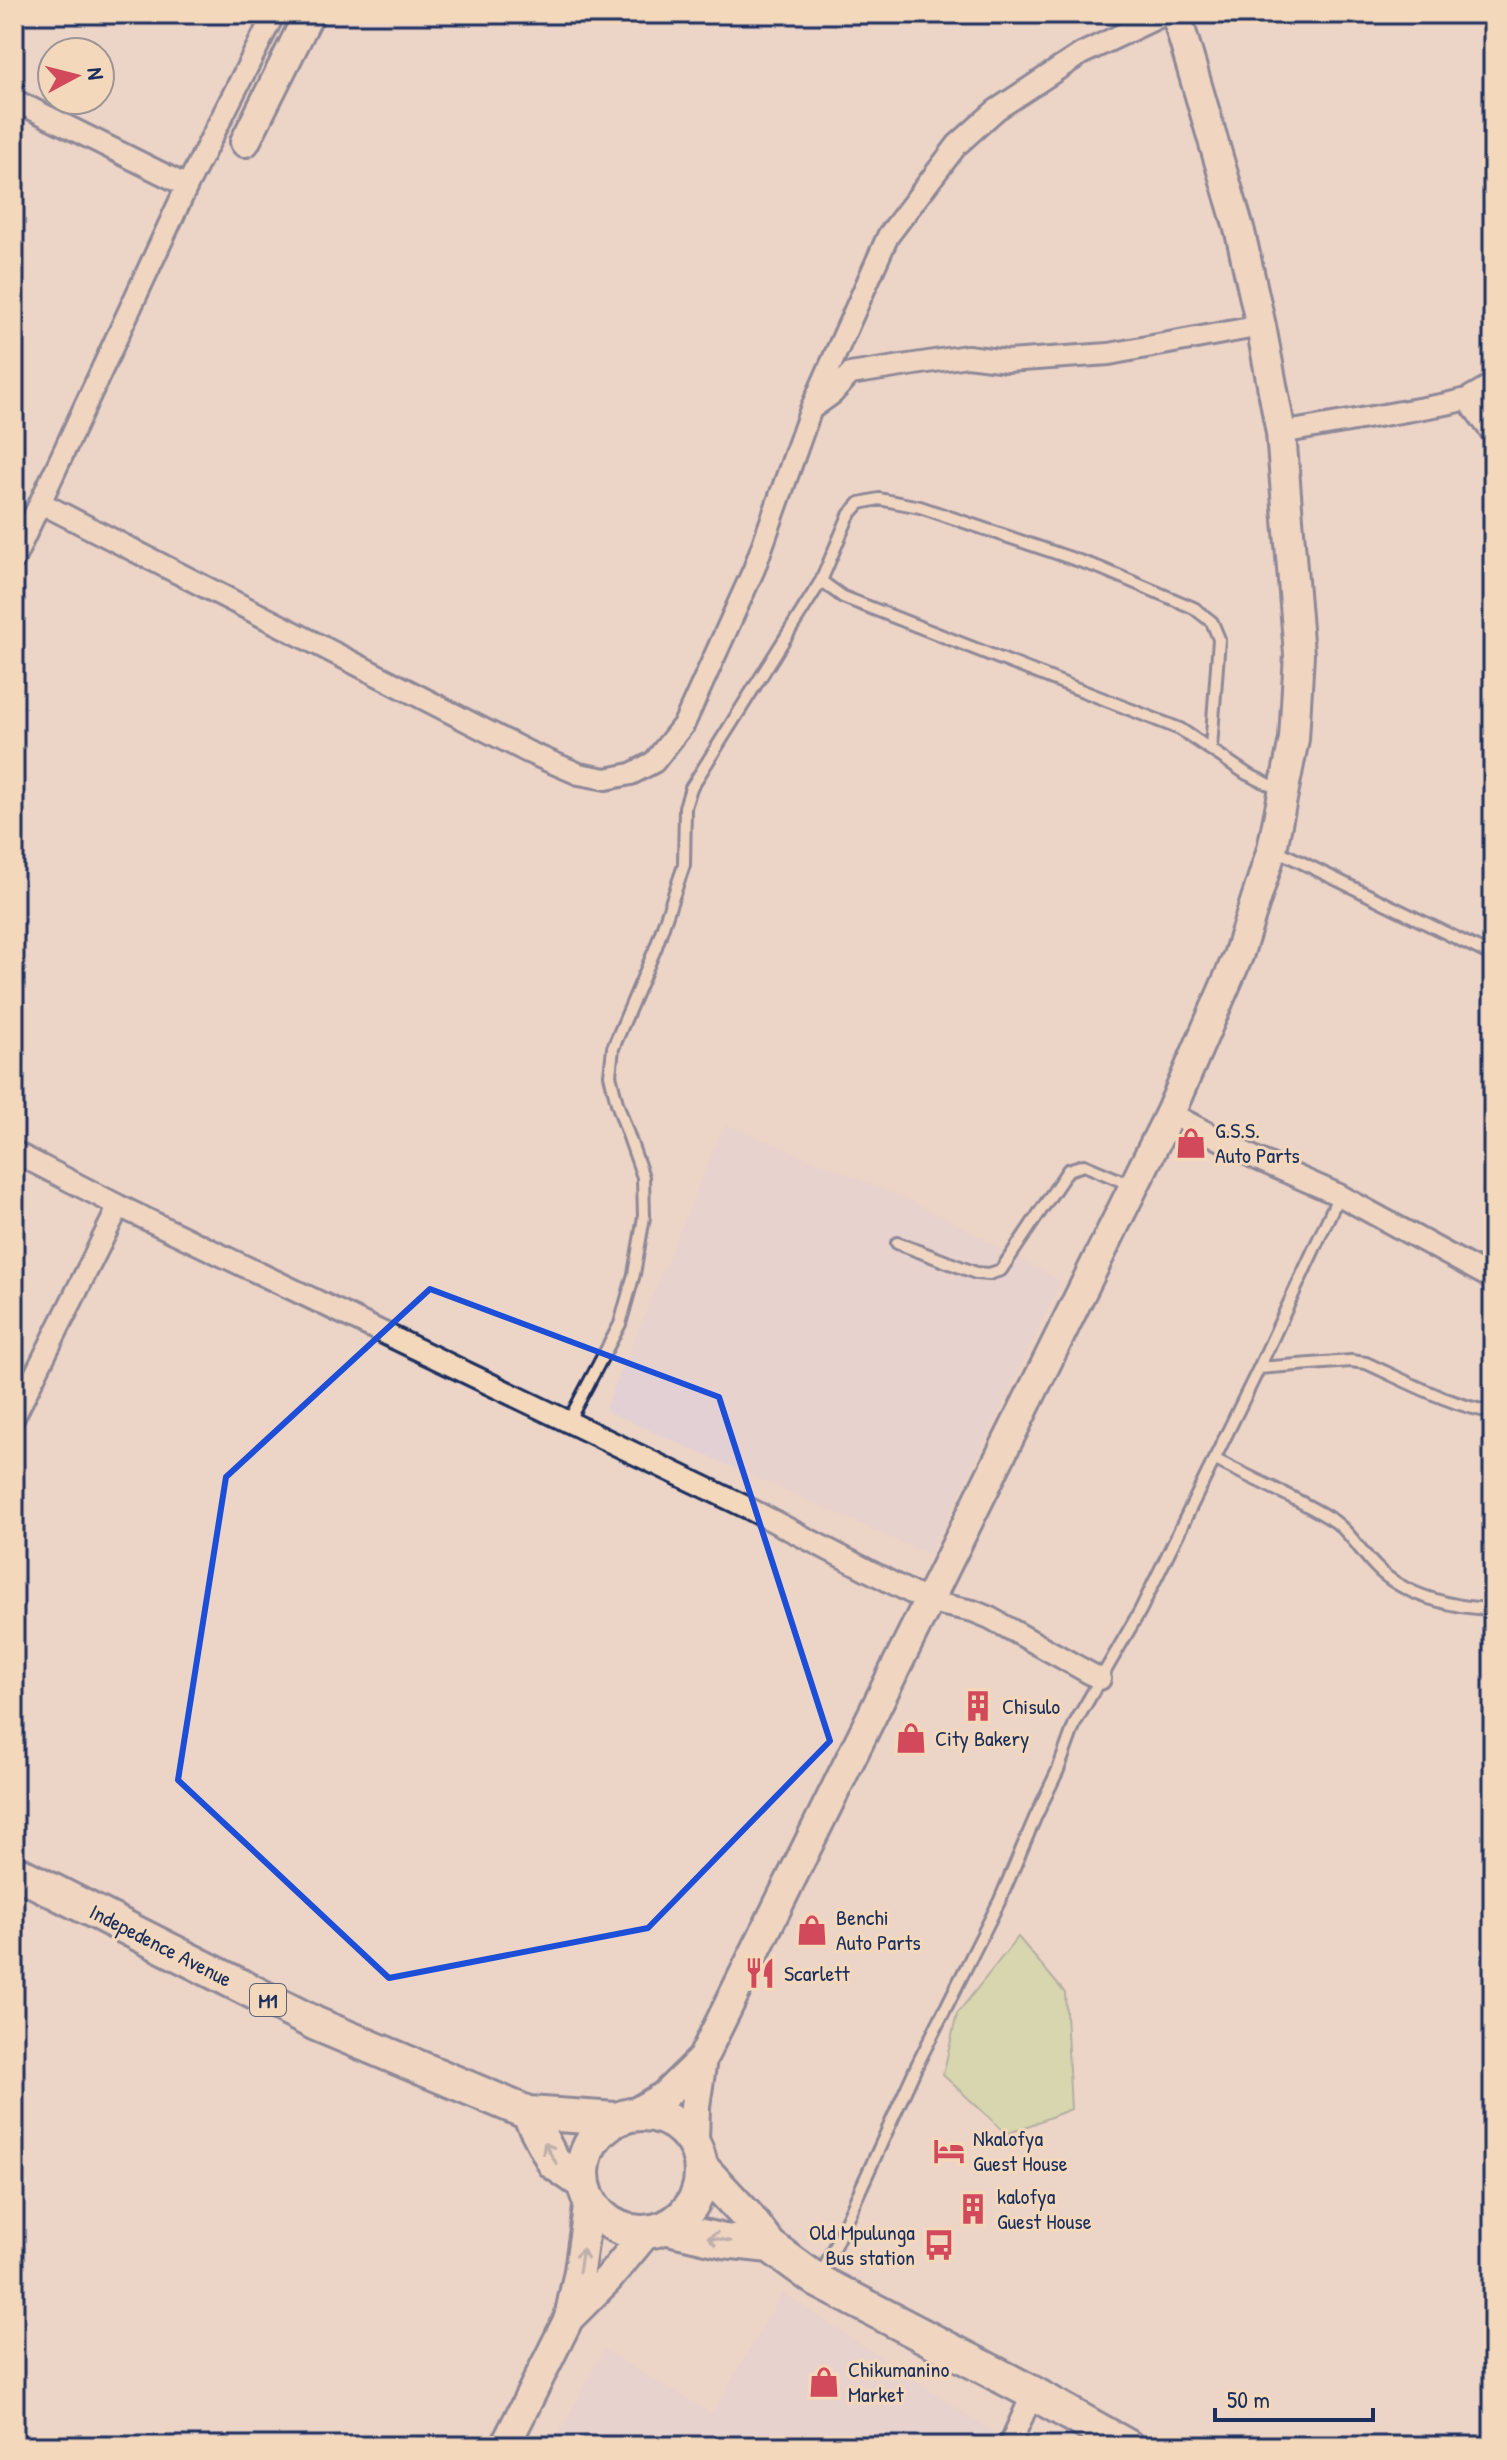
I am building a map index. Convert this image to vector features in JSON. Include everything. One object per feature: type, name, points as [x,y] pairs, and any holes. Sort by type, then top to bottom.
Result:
[{"type":"main road","name":"Indepedence Avenue","points":[[14,1871],[316,2024],[528,2113]]},
{"type":"main road","name":"M1","points":[[770,2246],[657,2230],[624,2230],[604,2219],[586,2192],[554,2163],[528,2113],[652,2114],[668,2119],[683,2129],[698,2155],[770,2246],[818,2281],[1033,2393],[1127,2446]]},
{"type":"main road","points":[[586,2192],[585,2157],[596,2135],[625,2116]]},
{"type":"main road","points":[[657,2230],[687,2213],[699,2192],[698,2155]]},
{"type":"street","points":[[14,559],[187,186],[274,14]]},
{"type":"street","points":[[245,142],[309,14]]},
{"type":"street","points":[[41,503],[528,752],[579,774],[606,779],[631,774],[654,762],[684,724],[754,569],[811,409],[888,236],[957,145],[996,110],[1081,54],[1165,14]]},
{"type":"street","points":[[698,2155],[695,2106],[702,2059],[1170,1113],[1238,956],[1272,849],[1294,739],[1299,654],[1281,433],[1240,232],[1176,14]]},
{"type":"street","points":[[14,100],[187,186]]},
{"type":"street","points":[[811,409],[832,394],[850,374],[967,356],[1007,361],[1109,354],[1261,326]]},
{"type":"street","points":[[1281,433],[1467,399],[1493,384]]},
{"type":"street","points":[[1467,399],[1493,434]]},
{"type":"street","points":[[1170,1113],[1257,1159],[1339,1195],[1493,1279]]},
{"type":"street","points":[[14,1152],[119,1206],[746,1507],[929,1602],[982,1614],[1100,1679]]},
{"type":"street","points":[[14,1417],[119,1206]]},
{"type":"street","points":[[625,2116],[664,2096],[702,2059]]},
{"type":"street","points":[[505,2446],[569,2318],[579,2271],[586,2192]]},
{"type":"street","points":[[569,2318],[657,2230]]},
{"type":"street","points":[[1009,2446],[1033,2393]]},
{"type":"lane","points":[[568,1422],[620,1324],[634,1274],[644,1217],[643,1177],[610,1075],[613,1048],[656,947],[684,865],[685,807],[691,788],[821,581],[849,515],[860,503],[879,499],[920,507],[1085,563],[1194,608],[1212,622],[1219,639],[1211,748]]},
{"type":"lane","points":[[821,581],[843,597],[1180,729],[1247,774],[1283,791]]},
{"type":"lane","points":[[1272,849],[1493,956]]},
{"type":"lane","points":[[897,1243],[976,1273],[989,1274],[1001,1270],[1068,1170],[1084,1165],[1134,1186]]},
{"type":"lane","points":[[818,2281],[918,2063],[1000,1900],[1058,1770],[1075,1723],[1140,1611],[1259,1368],[1339,1195]]},
{"type":"lane","points":[[1259,1368],[1351,1361],[1366,1363],[1461,1404],[1493,1412]]},
{"type":"lane","points":[[1214,1459],[1335,1522],[1376,1569],[1392,1580],[1448,1604],[1493,1609]]},
{"type":"highlighted area","points":[[430,1289],[719,1397],[830,1741],[648,1928],[389,1978],[178,1780],[226,1477]]},
{"type":"shaded area","points":[[725,1124],[897,1195],[950,1220],[1061,1282],[930,1555],[605,1410]]},
{"type":"shaded area","name":"Chikumanino Market","points":[[783,2293],[1014,2446],[553,2446],[604,2350],[712,2414]]},
{"type":"green space","points":[[1018,1937],[1065,1993],[1071,2109],[1007,2134],[943,2075],[957,2014]]},
{"type":"place","name":"G.S.S. Auto Parts","points":[[1191,1143]]},
{"type":"place","name":"Chisulo","points":[[978,1706]]},
{"type":"place","name":"City Bakery","points":[[911,1738]]},
{"type":"place","name":"Benchi Auto Parts","points":[[812,1930]]},
{"type":"place","name":"Scarlett","points":[[760,1973]]},
{"type":"place","name":"Nkalofya Guest House","points":[[949,2151]]},
{"type":"place","name":"kalofya Guest House","points":[[973,2209]]},
{"type":"place","name":"Old Mpulunga Bus station","points":[[939,2245]]},
{"type":"place","name":"Chikumanino Market","points":[[824,2382]]}]
